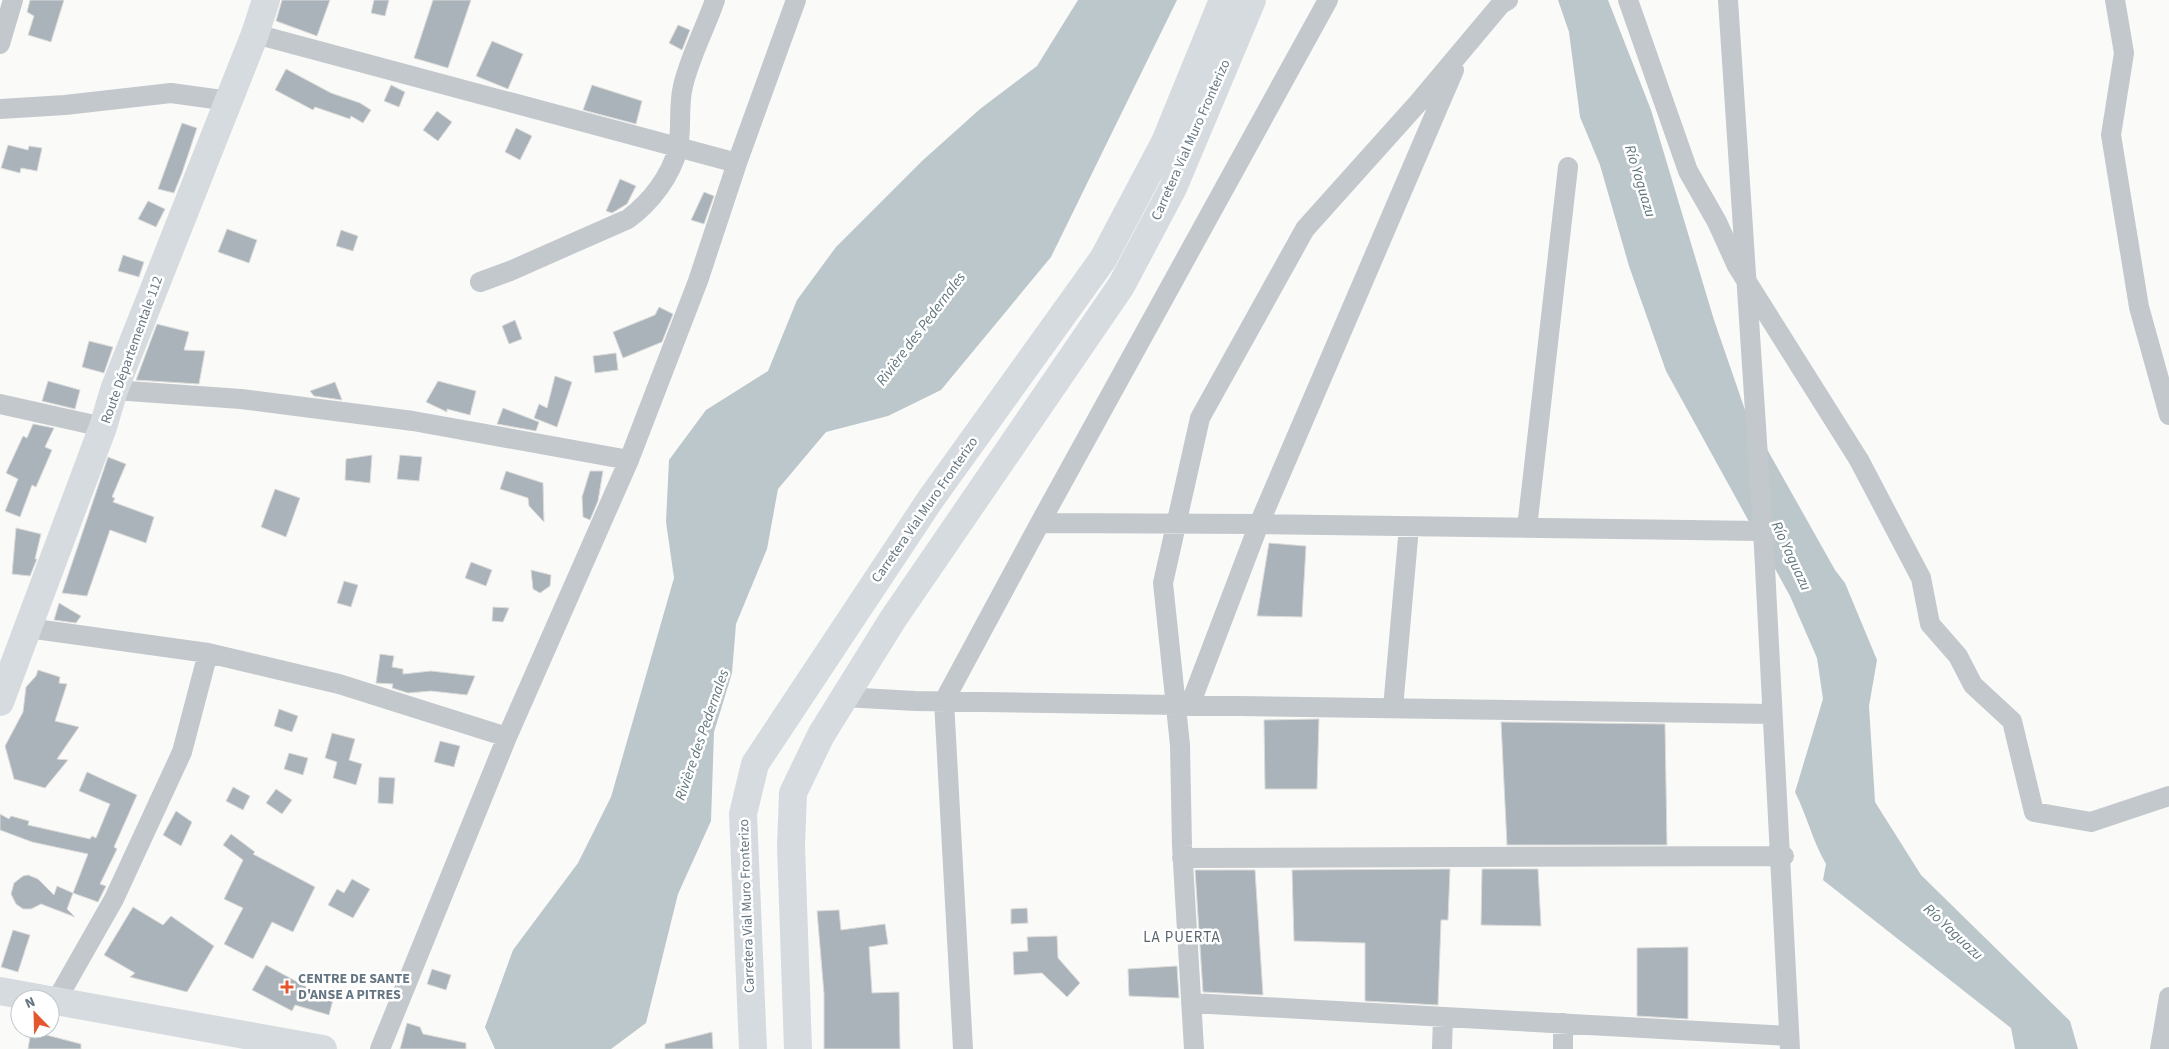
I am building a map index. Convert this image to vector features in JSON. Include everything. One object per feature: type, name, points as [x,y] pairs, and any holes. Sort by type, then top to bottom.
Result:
[{"type":"street","points":[[0,44],[12,0]]},
{"type":"street","name":"Route Départementale 112","points":[[0,702],[104,427],[114,390],[256,34],[266,0]]},
{"type":"street","points":[[480,282],[510,271],[628,219],[638,212],[670,173],[678,147],[682,89],[690,58],[716,0]]},
{"type":"street","points":[[380,1049],[507,737],[629,460],[698,281],[737,163],[796,0]]},
{"type":"street","name":"Carretera Vial Muro Fronterizo","points":[[752,1049],[743,814],[755,764],[930,500],[1103,259],[1165,142],[1223,0]]},
{"type":"street","name":"Carretera Vial Muro Fronterizo","points":[[798,1049],[791,846],[793,793],[820,735],[893,619],[1121,286],[1173,188],[1252,0]]},
{"type":"street","points":[[963,1049],[944,701],[1328,0]]},
{"type":"street","points":[[1194,1049],[1182,858],[1180,745],[1182,704],[1164,583],[1200,418],[1305,229],[1463,50],[1501,4],[1508,0]]},
{"type":"street","points":[[1628,0],[1688,171],[1717,222],[1737,266],[1863,469],[1921,578],[1930,624],[1958,656],[1973,685],[2012,721],[2034,812],[2091,822],[2169,796]]},
{"type":"street","points":[[1192,1004],[1563,1023],[1790,1042],[1762,531],[1728,0]]},
{"type":"street","points":[[2115,0],[2124,53],[2111,135],[2139,307],[2169,415]]},
{"type":"street","points":[[256,34],[737,163]]},
{"type":"street","points":[[1182,704],[1463,50]]},
{"type":"street","points":[[0,109],[65,105],[171,93],[229,101]]},
{"type":"street","points":[[1527,528],[1568,167]]},
{"type":"street","points":[[114,390],[241,399],[413,421],[629,460]]},
{"type":"street","points":[[0,404],[104,427]]},
{"type":"street","points":[[1040,523],[1762,531]]},
{"type":"street","points":[[1393,708],[1409,527]]},
{"type":"street","points":[[28,628],[208,653],[339,684],[507,737]]},
{"type":"street","points":[[57,989],[114,899],[182,752],[208,653]]},
{"type":"street","points":[[844,697],[944,701],[1772,714]]},
{"type":"street","points":[[1182,858],[1784,856]]},
{"type":"street","points":[[2160,1049],[2169,996]]},
{"type":"street","points":[[60,1002],[323,1049]]},
{"type":"street","points":[[1442,1049],[1443,1017]]},
{"type":"street","points":[[1563,1023],[1563,1049]]},
{"type":"water","name":"Rivière des Pedernales","points":[[1078,0],[1177,0],[1051,257],[941,390],[888,416],[826,432],[778,489],[767,549],[736,624],[732,673],[714,732],[711,821],[678,894],[646,1023],[611,1049],[495,1049],[485,1027],[513,950],[578,863],[611,797],[674,578],[666,522],[669,460],[706,410],[768,371],[797,300],[836,247],[922,161],[980,109],[1037,66]]},
{"type":"water","name":"Río Yaguazu","points":[[1558,0],[1608,0],[1651,110],[1714,320],[1745,410],[1835,570],[1845,583],[1877,660],[1869,706],[1875,802],[1921,875],[2070,1021],[2078,1049],[2015,1049],[2011,1028],[1823,880],[1826,864],[1817,847],[1795,792],[1823,699],[1817,658],[1790,596],[1666,371],[1629,266],[1600,165],[1580,117],[1569,32]]},
{"type":"building","points":[[30,0],[64,0],[51,42],[28,35],[34,16],[27,12]]},
{"type":"building","points":[[282,0],[330,0],[317,36],[276,21]]},
{"type":"building","points":[[374,0],[389,0],[385,16],[371,13]]},
{"type":"building","points":[[433,0],[471,0],[448,68],[414,58]]},
{"type":"building","points":[[678,25],[690,30],[682,50],[669,43]]},
{"type":"building","points":[[492,41],[523,54],[508,89],[476,76]]},
{"type":"building","points":[[286,69],[331,93],[360,103],[371,110],[363,123],[351,116],[350,119],[315,107],[313,110],[275,90]]},
{"type":"building","points":[[391,85],[405,92],[399,107],[384,101]]},
{"type":"building","points":[[592,85],[642,101],[636,124],[583,110]]},
{"type":"building","points":[[437,111],[452,122],[438,141],[423,130]]},
{"type":"building","points":[[182,123],[197,128],[174,193],[158,189]]},
{"type":"building","points":[[516,128],[532,136],[520,160],[505,152]]},
{"type":"building","points":[[8,145],[28,150],[29,146],[42,148],[37,171],[21,168],[20,173],[1,168]]},
{"type":"building","points":[[620,179],[636,186],[627,204],[612,213],[606,211]]},
{"type":"building","points":[[704,192],[714,196],[704,224],[691,220]]},
{"type":"building","points":[[148,201],[165,209],[156,227],[138,219]]},
{"type":"building","points":[[227,229],[257,240],[249,263],[218,252]]},
{"type":"building","points":[[341,230],[358,236],[353,251],[336,246]]},
{"type":"building","points":[[123,255],[144,262],[139,277],[118,271]]},
{"type":"building","points":[[659,307],[673,314],[662,342],[623,358],[613,332],[655,315]]},
{"type":"building","points":[[515,320],[522,339],[509,344],[502,326]]},
{"type":"building","points":[[157,324],[189,332],[184,350],[205,351],[199,384],[136,380]]},
{"type":"building","points":[[89,341],[113,347],[104,373],[82,367]]},
{"type":"building","points":[[616,353],[618,370],[595,373],[593,356]]},
{"type":"building","points":[[555,376],[572,382],[557,427],[534,418],[539,404],[547,408]]},
{"type":"building","points":[[48,381],[80,390],[75,409],[42,401]]},
{"type":"building","points":[[438,381],[476,391],[470,415],[447,409],[447,412],[426,402]]},
{"type":"building","points":[[335,382],[342,400],[314,396],[310,391]]},
{"type":"building","points":[[503,408],[539,422],[536,431],[497,424]]},
{"type":"building","points":[[33,424],[54,428],[45,447],[52,450],[36,487],[32,485],[20,517],[5,511],[18,479],[6,473],[23,436],[27,438]]},
{"type":"building","points":[[372,455],[370,483],[345,480],[346,459]]},
{"type":"building","points":[[400,455],[422,457],[419,481],[397,479]]},
{"type":"building","points":[[108,457],[126,464],[112,497],[115,498],[113,502],[154,517],[146,543],[110,530],[87,596],[62,593]]},
{"type":"building","points":[[506,471],[543,483],[544,522],[529,506],[528,498],[500,489]]},
{"type":"building","points":[[590,471],[603,471],[598,501],[590,520],[583,517],[582,497]]},
{"type":"building","points":[[275,489],[300,498],[286,537],[261,527]]},
{"type":"building","points":[[16,528],[41,534],[35,559],[37,559],[30,576],[12,574]]},
{"type":"building","points":[[1269,543],[1306,546],[1302,617],[1257,616]]},
{"type":"building","points":[[471,562],[492,570],[486,586],[465,578]]},
{"type":"building","points":[[531,570],[551,575],[550,586],[540,593],[533,589]]},
{"type":"building","points":[[344,581],[358,585],[351,607],[337,603]]},
{"type":"building","points":[[59,603],[81,616],[76,623],[54,620]]},
{"type":"building","points":[[493,607],[509,608],[503,622],[492,621]]},
{"type":"building","points":[[380,654],[394,656],[392,667],[403,669],[403,674],[431,671],[475,676],[467,695],[431,691],[408,693],[392,688],[393,684],[376,683]]},
{"type":"building","points":[[38,670],[60,677],[59,683],[67,684],[55,721],[79,727],[57,759],[68,760],[45,788],[14,779],[5,746],[23,712],[26,687],[36,676]]},
{"type":"building","points":[[279,709],[298,716],[292,732],[274,726]]},
{"type":"building","points":[[1319,719],[1317,789],[1265,789],[1264,720]]},
{"type":"building","points":[[1501,722],[1665,724],[1667,845],[1507,845]]},
{"type":"building","points":[[332,733],[355,739],[349,760],[362,764],[356,785],[333,778],[337,762],[325,758]]},
{"type":"building","points":[[440,741],[460,746],[454,767],[434,762]]},
{"type":"building","points":[[289,753],[308,758],[303,775],[284,769]]},
{"type":"building","points":[[87,772],[137,795],[114,847],[117,849],[100,884],[106,886],[98,902],[73,893],[88,854],[32,842],[0,830],[0,814],[9,819],[11,816],[29,821],[28,825],[90,839],[92,836],[96,838],[110,804],[79,791]]},
{"type":"building","points":[[379,777],[395,778],[393,804],[378,803]]},
{"type":"building","points":[[233,787],[250,796],[243,810],[226,801]]},
{"type":"building","points":[[276,789],[292,800],[282,814],[266,803]]},
{"type":"building","points":[[176,811],[192,822],[181,846],[163,835]]},
{"type":"building","points":[[231,834],[255,852],[253,854],[315,887],[293,932],[272,922],[253,959],[224,944],[243,908],[224,899],[243,860],[223,845]]},
{"type":"building","points":[[1450,869],[1448,920],[1441,920],[1438,1005],[1365,1001],[1365,943],[1294,941],[1292,870]]},
{"type":"building","points":[[1482,869],[1538,869],[1541,926],[1481,925]]},
{"type":"building","points":[[1195,870],[1255,870],[1263,995],[1203,992]]},
{"type":"building","points":[[28,875],[38,879],[54,895],[57,886],[73,893],[67,909],[75,917],[41,904],[31,909],[23,909],[16,904],[11,894],[14,883],[23,876]]},
{"type":"building","points":[[352,879],[370,889],[353,918],[328,905],[337,889],[344,893]]},
{"type":"building","points":[[133,907],[163,925],[171,916],[214,946],[187,992],[130,977],[135,973],[104,955]]},
{"type":"building","points":[[1027,908],[1028,923],[1011,924],[1011,909]]},
{"type":"building","points":[[839,910],[841,930],[885,924],[888,944],[869,947],[872,993],[899,992],[900,1049],[824,1049],[824,994],[817,911]]},
{"type":"building","points":[[13,930],[30,935],[18,972],[1,967]]},
{"type":"building","points":[[1057,936],[1058,958],[1080,983],[1067,997],[1042,973],[1014,975],[1013,952],[1028,951],[1027,937]]},
{"type":"building","points":[[1688,947],[1688,1019],[1637,1016],[1637,948]]},
{"type":"building","points":[[266,965],[314,991],[334,996],[329,1015],[295,1005],[292,1011],[252,990]]},
{"type":"building","points":[[1177,966],[1179,998],[1129,996],[1128,969]]},
{"type":"building","points":[[432,969],[451,975],[446,990],[427,984]]},
{"type":"building","points":[[407,1023],[420,1027],[423,1034],[466,1043],[466,1049],[400,1049]]},
{"type":"building","points":[[712,1032],[713,1049],[665,1049],[665,1044]]},
{"type":"building","points":[[30,1039],[60,1039],[81,1044],[81,1049],[28,1049]]},
{"type":"place","name":"CENTRE DE SANTE D'ANSE A PITRES","points":[[287,987]]},
{"type":"district","name":"LA PUERTA","points":[[1182,937]]}]
